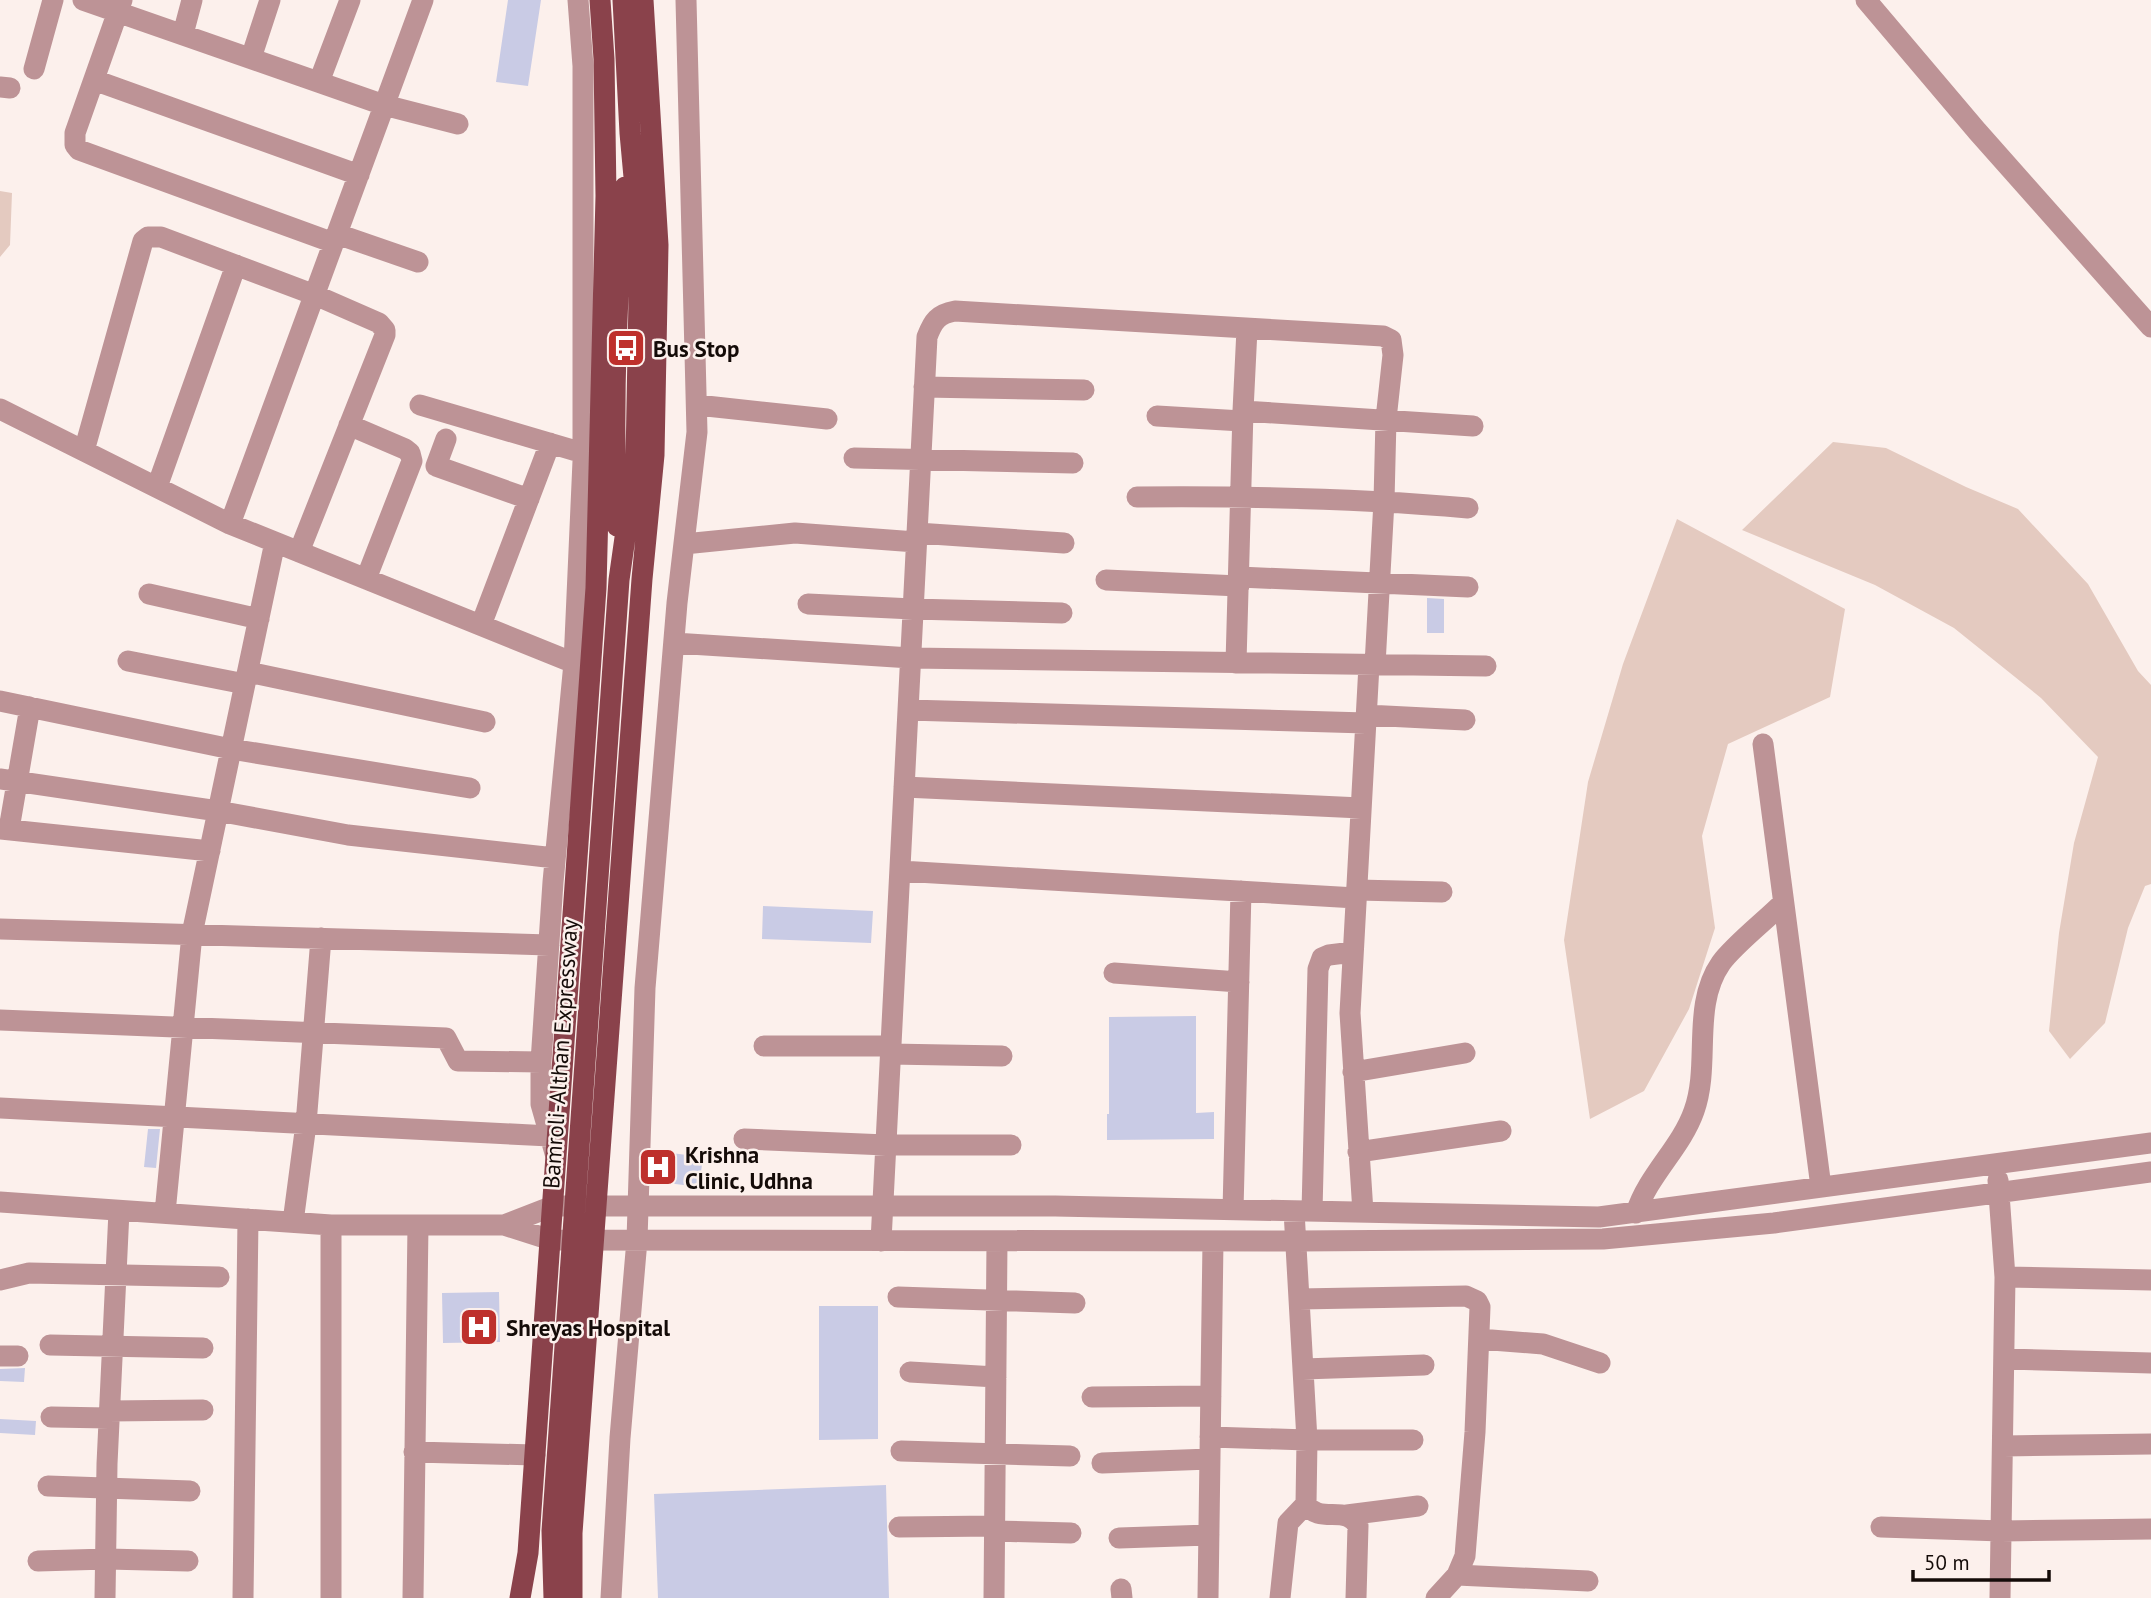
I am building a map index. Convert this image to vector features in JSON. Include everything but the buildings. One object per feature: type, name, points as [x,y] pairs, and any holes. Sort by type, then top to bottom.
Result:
[{"type":"main road","points":[[520,1598],[528,1553],[554,1206],[588,567],[606,196],[604,59],[600,0]]},
{"type":"main road","name":"Bamroli-Althan Expressway","points":[[552,1531],[584,1240],[576,1206],[619,580],[614,461],[621,241],[630,133],[623,0]]},
{"type":"main road","points":[[572,1598],[572,1533],[584,1240],[597,1206],[642,579],[654,454],[658,244],[643,0]]},
{"type":"main road","points":[[539,1598],[552,1531]]},
{"type":"main road","points":[[552,1531],[554,1598]]},
{"type":"street","points":[[34,69],[53,0]]},
{"type":"street","points":[[83,0],[120,6],[183,34],[384,105],[458,124]]},
{"type":"street","points":[[183,34],[192,0]]},
{"type":"street","points":[[251,58],[270,0]]},
{"type":"street","points":[[319,82],[350,0]]},
{"type":"street","points":[[230,524],[423,0]]},
{"type":"street","points":[[557,1158],[541,1104],[541,1062],[555,858],[574,663],[588,567],[583,453],[583,66],[579,0]]},
{"type":"street","points":[[611,1598],[620,1438],[639,1206],[645,988],[674,643],[697,432],[686,0]]},
{"type":"street","points":[[1866,0],[1977,131],[2151,327]]},
{"type":"street","points":[[120,6],[75,133],[75,145],[79,150],[335,238],[418,262]]},
{"type":"street","points":[[94,80],[359,175]]},
{"type":"street","points":[[84,451],[143,241],[148,237],[162,237],[315,295],[379,323],[385,330],[299,552]]},
{"type":"street","points":[[157,487],[236,265]]},
{"type":"street","points":[[881,1241],[927,337],[932,323],[941,314],[955,311],[1383,336],[1391,340],[1393,355],[1386,419],[1379,583],[1366,719],[1350,1013],[1363,1212]]},
{"type":"street","points":[[1236,663],[1247,328]]},
{"type":"street","points":[[924,387],[1084,390]]},
{"type":"street","points":[[420,405],[583,453]]},
{"type":"street","points":[[697,405],[827,419]]},
{"type":"street","points":[[0,410],[230,524],[574,663]]},
{"type":"street","points":[[1157,416],[1386,419],[1473,425]]},
{"type":"street","points":[[349,425],[405,449],[410,453],[412,461],[366,579]]},
{"type":"street","points":[[446,439],[436,466],[529,499]]},
{"type":"street","points":[[481,625],[550,443]]},
{"type":"street","points":[[854,458],[1073,463]]},
{"type":"street","points":[[1137,497],[1241,496],[1384,501],[1468,508]]},
{"type":"street","points":[[684,544],[795,533],[1064,543]]},
{"type":"street","points":[[165,1213],[192,934],[275,542]]},
{"type":"street","points":[[1106,580],[1379,583],[1468,587]]},
{"type":"street","points":[[149,594],[259,619]]},
{"type":"street","points":[[808,604],[913,610],[1062,613]]},
{"type":"street","points":[[674,643],[911,658],[1486,666]]},
{"type":"street","points":[[128,661],[246,678],[485,722]]},
{"type":"street","points":[[0,701],[232,749],[470,788]]},
{"type":"street","points":[[30,707],[9,781],[4,829],[210,851]]},
{"type":"street","points":[[908,710],[1465,720]]},
{"type":"street","points":[[1763,744],[1821,1187]]},
{"type":"street","points":[[9,781],[218,811],[348,835],[555,858]]},
{"type":"street","points":[[904,787],[1361,808]]},
{"type":"street","points":[[900,871],[1241,891],[1356,894],[1442,892]]},
{"type":"street","points":[[1233,1210],[1241,891]]},
{"type":"street","points":[[1618,1215],[1641,1197],[1682,1138],[1695,1109],[1711,982],[1722,962],[1783,903]]},
{"type":"street","points":[[0,929],[549,945]]},
{"type":"street","points":[[293,1223],[306,1124],[321,938]]},
{"type":"street","points":[[1353,952],[1322,958],[1318,969],[1303,1211],[1296,1241],[1307,1440],[1306,1504],[1317,1515],[1347,1515],[1418,1506]]},
{"type":"street","points":[[1114,973],[1239,982]]},
{"type":"street","points":[[0,1020],[446,1038],[458,1061],[541,1062]]},
{"type":"street","points":[[764,1046],[1003,1056]]},
{"type":"street","points":[[1353,1072],[1465,1054]]},
{"type":"street","points":[[0,1108],[550,1136]]},
{"type":"street","points":[[1358,1152],[1502,1131]]},
{"type":"street","points":[[744,1139],[886,1145],[1011,1145]]},
{"type":"street","points":[[504,1226],[554,1206],[1046,1206],[1618,1215],[2151,1143]]},
{"type":"street","points":[[1997,1163],[2005,1277],[2000,1598]]},
{"type":"street","points":[[0,1202],[331,1225],[504,1226],[551,1240],[1603,1239],[1774,1223],[2151,1172]]},
{"type":"street","points":[[105,1598],[106,1488],[119,1211]]},
{"type":"street","points":[[243,1598],[248,1219]]},
{"type":"street","points":[[331,1225],[331,1598]]},
{"type":"street","points":[[413,1598],[418,1225]]},
{"type":"street","points":[[994,1598],[997,1241]]},
{"type":"street","points":[[1208,1598],[1213,1241]]},
{"type":"street","points":[[0,1280],[29,1273],[219,1277]]},
{"type":"street","points":[[2005,1277],[2151,1280]]},
{"type":"street","points":[[898,1297],[1075,1303]]},
{"type":"street","points":[[1299,1299],[1473,1297],[1480,1307],[1475,1432],[1465,1556],[1457,1575],[1436,1598]]},
{"type":"street","points":[[1479,1339],[1543,1344],[1600,1363]]},
{"type":"street","points":[[50,1345],[203,1348]]},
{"type":"street","points":[[2004,1359],[2151,1363]]},
{"type":"street","points":[[1303,1369],[1424,1365]]},
{"type":"street","points":[[910,1372],[996,1377]]},
{"type":"street","points":[[1092,1397],[1211,1396]]},
{"type":"street","points":[[51,1417],[203,1410]]},
{"type":"street","points":[[1210,1437],[1413,1440]]},
{"type":"street","points":[[2004,1446],[2151,1444]]},
{"type":"street","points":[[901,1451],[1070,1456]]},
{"type":"street","points":[[414,1452],[535,1455]]},
{"type":"street","points":[[1102,1463],[1210,1459]]},
{"type":"street","points":[[48,1486],[190,1491]]},
{"type":"street","points":[[1280,1598],[1288,1523],[1306,1504]]},
{"type":"street","points":[[1347,1515],[1355,1519],[1358,1526],[1356,1598]]},
{"type":"street","points":[[899,1527],[995,1528],[1071,1533]]},
{"type":"street","points":[[1881,1527],[2002,1531],[2151,1529]]},
{"type":"street","points":[[1119,1538],[1209,1535]]},
{"type":"street","points":[[38,1561],[188,1561]]},
{"type":"street","points":[[1457,1575],[1588,1581]]},
{"type":"shaded area","points":[[0,191],[12,193],[10,245],[0,257]]},
{"type":"shaded area","points":[[1833,442],[1886,448],[2018,509],[2088,584],[2138,671],[2151,685],[2151,884],[2145,886],[2128,928],[2105,1023],[2070,1059],[2049,1031],[2059,933],[2074,843],[2098,757],[2041,698],[1954,628],[1875,585],[1742,530]]},
{"type":"shaded area","points":[[1677,519],[1845,609],[1830,697],[1728,744],[1702,836],[1715,928],[1689,1009],[1644,1091],[1590,1119],[1564,940],[1588,782],[1623,664]]},
{"type":"place","name":"Bus Stop","points":[[626,348]]},
{"type":"place","name":"Krishna Clinic, Udhna","points":[[658,1167]]},
{"type":"place","name":"Shreyas Hospital","points":[[479,1327]]}]
